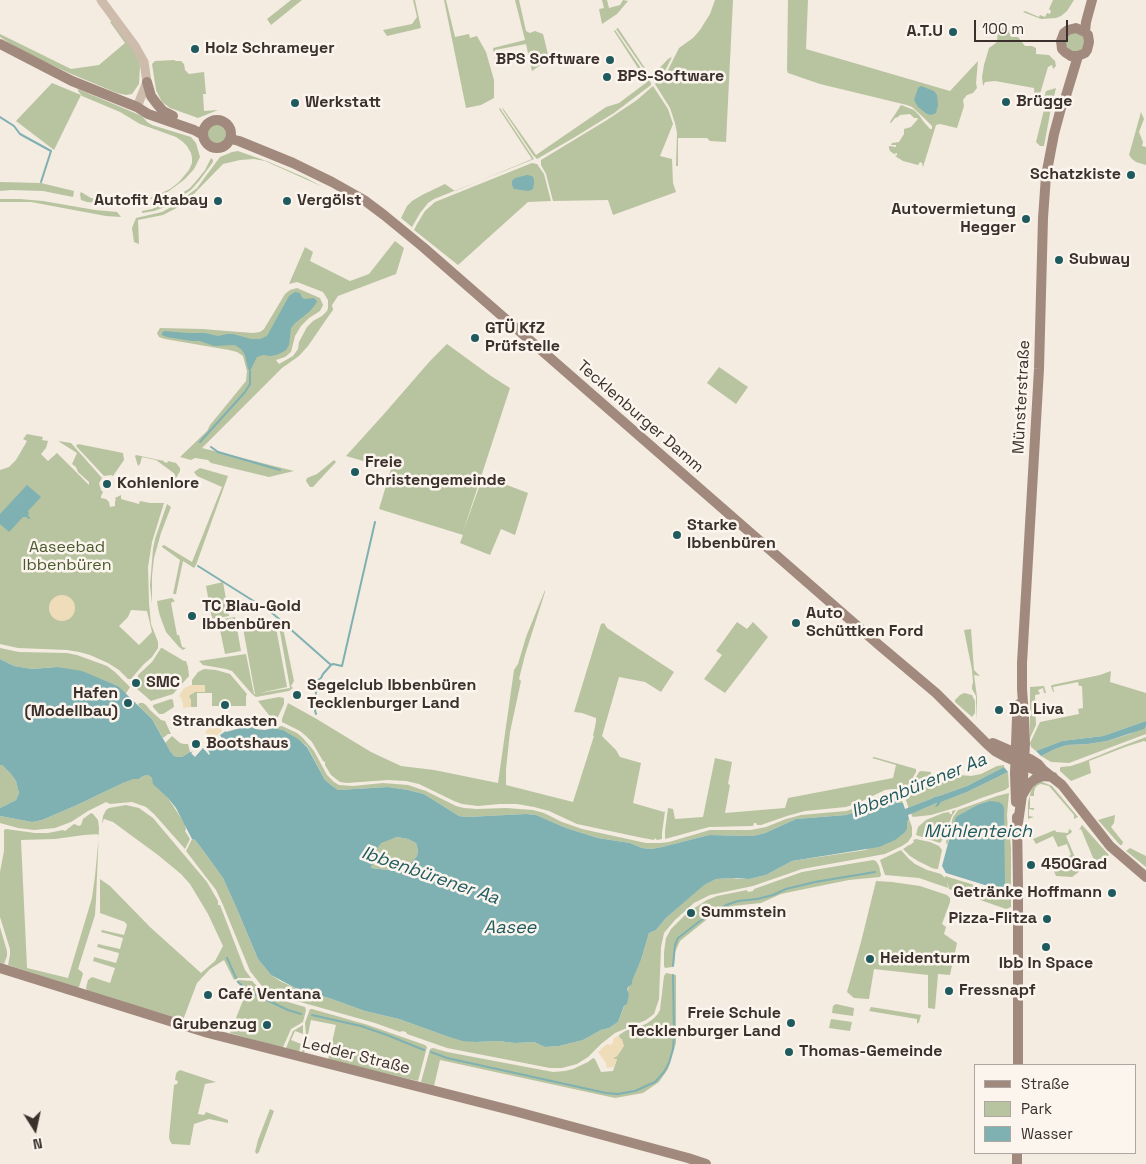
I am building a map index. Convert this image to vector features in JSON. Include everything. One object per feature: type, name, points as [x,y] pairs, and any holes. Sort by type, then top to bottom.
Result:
[{"type":"main road","name":"Münsterstraße","points":[[1018,1064],[1018,823],[1015,794],[1024,717],[1022,689],[1023,629],[1039,369],[1043,218],[1046,176],[1061,108],[1060,99],[1068,62],[1073,55],[1085,52],[1089,46],[1089,39],[1081,30],[1084,0]]},
{"type":"main road","name":"Münsterstraße","points":[[1081,30],[1086,22],[1092,0]]},
{"type":"main road","name":"Münsterstraße","points":[[1073,55],[1062,48],[1062,37],[1068,30],[1081,30]]},
{"type":"main road","points":[[0,44],[72,81],[137,107],[148,114],[200,132],[208,145],[216,148],[225,146],[231,139],[230,127],[224,121],[215,120],[207,124],[196,124],[150,108],[137,107]]},
{"type":"main road","points":[[146,82],[151,96],[157,104],[173,116]]},
{"type":"main road","points":[[203,135],[207,124]]},
{"type":"main road","name":"Tecklenburger Damm","points":[[231,139],[292,163],[332,182],[364,200],[384,215],[879,645],[936,692],[995,751],[1020,759]]},
{"type":"main road","name":"Münsterstraße","points":[[1018,823],[1022,795],[1017,717],[1022,689]]},
{"type":"main road","points":[[992,742],[1004,740],[1017,730]]},
{"type":"main road","name":"Tecklenburger Damm","points":[[981,737],[1020,759]]},
{"type":"main road","points":[[1020,759],[1038,764],[1062,785],[1110,846],[1146,877]]},
{"type":"main road","points":[[1022,795],[1029,784],[1035,779],[1043,776],[1053,777]]},
{"type":"main road","name":"Ledder Straße","points":[[0,968],[208,1033],[514,1111],[706,1164]]},
{"type":"street","points":[[101,0],[140,54],[146,68],[146,82],[137,107]]},
{"type":"green space","points":[[291,0],[302,0],[271,25],[267,19]]},
{"type":"green space","points":[[413,0],[415,0],[421,28],[387,36],[383,30],[412,24],[417,17]]},
{"type":"green space","points":[[444,0],[446,0],[455,37],[469,34],[470,38],[477,36],[486,52],[494,80],[494,98],[481,105],[466,108]]},
{"type":"green space","points":[[515,0],[519,0],[526,31],[530,33],[535,31],[543,34],[545,42],[549,59],[532,71],[526,44],[495,50],[495,59],[493,48],[525,40]]},
{"type":"green space","points":[[602,0],[607,0],[609,8],[620,5],[623,0],[628,1],[617,14],[602,24],[599,9],[604,8]]},
{"type":"green space","points":[[715,0],[733,0],[726,142],[710,141],[707,138],[678,138],[678,166],[676,166],[677,133],[675,123],[670,108],[655,84],[668,70],[679,48],[693,38],[700,30],[710,14]]},
{"type":"green space","points":[[788,0],[808,0],[806,49],[950,91],[978,61],[977,88],[963,100],[964,106],[957,128],[940,124],[936,125],[923,167],[920,162],[918,165],[903,161],[895,156],[897,153],[894,154],[889,148],[889,146],[896,147],[896,145],[891,145],[892,143],[899,142],[904,134],[904,129],[911,127],[918,119],[910,114],[900,115],[891,123],[901,105],[914,110],[932,129],[932,126],[912,107],[820,84],[788,73]]},
{"type":"green space","points":[[1053,0],[1074,0],[1067,11],[1056,18],[1041,19],[1023,12],[1045,17],[1047,13],[1050,14],[1051,11],[1049,9]]},
{"type":"green space","points":[[112,21],[130,43],[139,59],[139,84],[132,94],[117,93],[69,73],[20,50],[0,37],[0,34],[71,69],[99,65],[125,43],[110,22]]},
{"type":"green space","points":[[1007,27],[1011,37],[1018,37],[1025,46],[1036,48],[1036,54],[1049,55],[1055,61],[1056,66],[1053,69],[1052,65],[1048,67],[1037,104],[1035,103],[1034,88],[995,81],[985,82],[983,86],[982,77],[989,48],[996,43],[998,31],[1001,28]]},
{"type":"green space","points":[[618,28],[651,77],[672,57],[666,69],[655,81],[650,78],[616,29]]},
{"type":"green space","points":[[615,30],[651,85],[614,113],[537,159],[502,107],[536,155],[606,107],[619,103],[647,82]]},
{"type":"green space","points":[[1077,32],[1085,38],[1084,47],[1079,51],[1073,52],[1066,45],[1066,39],[1068,35]]},
{"type":"green space","points":[[155,61],[181,61],[189,74],[204,72],[206,94],[203,94],[204,111],[218,110],[198,118],[170,108],[162,102],[156,90],[152,64]]},
{"type":"green space","points":[[52,83],[81,95],[54,150],[16,121]]},
{"type":"green space","points":[[653,86],[668,109],[673,124],[660,156],[672,159],[673,183],[676,192],[613,215],[608,200],[553,201],[541,160],[607,120],[637,100]]},
{"type":"green space","points":[[1056,88],[1053,100],[1051,100],[1044,146],[1040,146],[1036,142],[1045,106],[1042,105],[1046,91]]},
{"type":"green space","points":[[78,89],[142,116],[152,125],[191,137],[196,143],[200,157],[194,169],[185,179],[169,191],[145,201],[113,204],[81,200],[81,192],[91,198],[102,200],[137,201],[153,197],[170,189],[179,182],[189,170],[192,158],[187,146],[176,137],[140,124],[120,112],[82,96]]},
{"type":"green space","points":[[500,108],[534,159],[481,180],[532,159]]},
{"type":"green space","points":[[1141,112],[1144,119],[1139,132],[1143,142],[1142,146],[1146,147],[1146,165],[1136,162],[1129,155]]},
{"type":"green space","points":[[217,124],[224,127],[227,134],[224,141],[217,144],[210,141],[207,134],[210,127]]},
{"type":"green space","points":[[238,151],[269,162],[323,187],[265,161],[254,159],[240,160],[223,164],[184,204],[163,215],[138,220],[139,244],[134,242],[132,228],[136,218],[162,212],[175,205],[197,188],[220,157]]},
{"type":"green space","points":[[211,158],[213,162],[191,190],[165,207],[142,213],[142,211],[168,202],[190,188],[205,170]]},
{"type":"green space","points":[[532,163],[537,164],[544,174],[551,201],[528,202],[458,265],[414,230],[425,211],[435,202]]},
{"type":"green space","points":[[0,182],[41,183],[74,191],[73,197],[43,191],[0,191]]},
{"type":"green space","points":[[445,184],[455,191],[428,203],[412,227],[401,218],[407,206],[422,195]]},
{"type":"green space","points":[[0,199],[43,201],[117,212],[121,217],[31,202],[0,202]]},
{"type":"green space","points":[[395,241],[404,248],[396,274],[338,296],[332,305],[333,310],[308,346],[299,356],[282,368],[202,448],[294,471],[269,477],[211,463],[208,460],[195,458],[191,460],[180,457],[207,431],[246,381],[247,371],[243,356],[237,352],[165,339],[159,337],[157,333],[160,328],[260,332],[264,329],[285,294],[297,288],[320,298],[323,305],[320,311],[301,326],[295,336],[291,352],[285,357],[276,360],[279,364],[293,356],[307,327],[322,316],[328,308],[328,300],[323,292],[297,282],[289,284],[305,247],[313,252],[310,261],[350,281],[369,274]]},
{"type":"green space","points":[[447,344],[510,388],[463,532],[483,476],[528,493],[515,535],[501,529],[490,555],[460,543],[463,535],[379,509],[391,469],[346,456]]},
{"type":"green space","points":[[719,367],[748,387],[736,404],[707,383]]},
{"type":"green space","name":"Aaseebad Ibbenbüren","points":[[27,434],[43,437],[42,440],[48,441],[46,448],[41,454],[48,461],[57,453],[89,485],[89,482],[72,464],[77,453],[58,441],[71,443],[102,478],[99,483],[103,492],[101,498],[109,502],[110,507],[115,506],[115,498],[121,495],[121,499],[139,504],[140,501],[164,503],[152,542],[148,567],[151,624],[158,642],[158,648],[131,679],[128,679],[108,663],[79,652],[18,648],[0,644],[0,470],[9,467],[16,460],[27,441],[23,439]],"holes":[[[131,610],[147,611],[152,632],[139,645],[119,626],[128,617]]]},
{"type":"green space","points":[[78,444],[123,453],[124,460],[113,476],[104,476],[76,446]]},
{"type":"green space","points":[[136,455],[164,461],[167,463],[168,461],[176,463],[180,471],[175,480],[173,478],[175,474],[156,460],[142,457],[138,466]]},
{"type":"green space","points":[[334,460],[336,462],[313,487],[310,487],[306,481],[307,478],[317,474]]},
{"type":"green space","points":[[200,468],[228,476],[196,565],[194,568],[183,561],[176,594],[173,594],[180,560],[162,546],[164,545],[192,562],[222,487],[197,476],[194,472]]},
{"type":"green space","points":[[167,504],[171,507],[154,558],[152,604],[150,585],[153,549]]},
{"type":"green space","points":[[223,582],[229,616],[212,619],[206,586]]},
{"type":"green space","points":[[545,590],[519,679],[521,681],[510,732],[506,785],[573,802],[594,736],[596,722],[596,718],[574,712],[601,624],[604,623],[607,628],[674,672],[661,692],[645,682],[619,677],[602,736],[616,750],[620,757],[641,763],[633,803],[665,811],[662,839],[657,840],[655,838],[654,840],[577,824],[549,811],[517,804],[478,806],[462,804],[419,784],[406,781],[340,782],[331,775],[312,742],[300,731],[282,722],[288,703],[371,752],[401,766],[434,770],[498,783],[514,670],[518,664],[526,637]]},
{"type":"green space","points":[[172,598],[175,601],[171,603],[177,635],[179,635],[182,647],[186,648],[183,650],[166,632],[158,608],[157,601]]},
{"type":"green space","points":[[235,617],[241,651],[225,654],[218,620]]},
{"type":"green space","points":[[278,621],[284,633],[294,681],[291,686],[293,688],[289,691],[256,697],[232,671],[203,665],[199,661],[246,654],[254,694],[290,688]]},
{"type":"green space","points":[[275,622],[287,687],[255,694],[243,628]]},
{"type":"green space","points":[[737,622],[747,629],[753,622],[768,637],[725,693],[704,679],[722,655],[716,651]]},
{"type":"green space","points":[[971,629],[974,670],[980,676],[974,675],[977,697],[977,721],[976,696],[972,689],[972,670],[964,630]]},
{"type":"green space","points":[[0,648],[19,652],[77,655],[107,666],[130,687],[125,695],[118,686],[57,667],[32,669],[14,666],[0,659]]},
{"type":"green space","points":[[161,648],[186,661],[189,676],[173,694],[151,701],[136,688],[140,684],[138,675],[152,662]]},
{"type":"green space","points":[[204,669],[230,674],[247,694],[246,706],[230,706],[230,702],[222,702],[219,706],[212,706],[212,693],[197,693],[197,707],[191,707],[188,696],[205,686],[192,685],[192,680],[198,672]]},
{"type":"green space","points":[[1111,671],[1110,682],[1146,693],[1146,721],[1103,736],[1062,741],[1036,751],[1031,747],[1030,743],[1040,722],[1079,714],[1078,709],[1083,708],[1082,686],[1079,686],[1078,682],[1053,687],[1054,692],[1052,685]]},
{"type":"green space","points":[[1044,686],[1046,693],[1044,693],[1043,688],[1038,690],[1040,694],[1035,695],[1036,725],[1030,738],[1030,687]]},
{"type":"green space","points":[[964,693],[972,695],[975,701],[975,713],[972,717],[955,702]]},
{"type":"green space","points":[[279,697],[284,698],[284,704],[277,719],[272,719],[258,701]]},
{"type":"green space","points":[[173,700],[174,707],[163,714],[159,714],[153,707],[153,705]]},
{"type":"green space","points":[[138,704],[146,705],[161,720],[165,721],[171,734],[163,738],[152,719],[139,706]]},
{"type":"green space","points":[[282,726],[303,738],[314,751],[327,775],[339,785],[353,786],[383,783],[408,785],[464,808],[533,810],[582,829],[646,843],[669,842],[710,830],[751,830],[801,815],[846,811],[889,793],[899,795],[903,803],[846,815],[796,819],[765,833],[753,836],[709,835],[662,847],[642,848],[630,843],[598,838],[566,828],[536,815],[459,816],[424,794],[408,790],[388,787],[338,790],[325,780],[307,746],[283,730],[273,728]]},
{"type":"green space","points":[[1146,726],[1146,734],[1069,763],[1051,762],[1041,756],[1067,745],[1107,741],[1130,734]]},
{"type":"green space","points":[[172,736],[180,743],[188,744],[190,752],[182,757],[174,756],[165,743]]},
{"type":"green space","points":[[1146,737],[1146,742],[1125,747],[1089,761],[1091,773],[1071,781],[1060,771],[1061,767],[1083,762]]},
{"type":"green space","points":[[715,758],[732,762],[725,813],[785,808],[788,798],[893,778],[896,765],[872,758],[916,769],[907,788],[901,791],[885,790],[846,807],[805,811],[761,825],[754,823],[753,826],[709,827],[665,839],[668,808],[673,809],[675,819],[703,817]]},
{"type":"green space","points":[[0,765],[16,781],[19,793],[16,800],[0,808]]},
{"type":"green space","points":[[1004,765],[1004,767],[967,786],[934,796],[908,808],[904,795],[921,771],[931,772],[931,778],[948,780],[948,774],[971,776]]},
{"type":"green space","points":[[1008,772],[1009,787],[1005,790],[931,815],[912,816],[911,813],[967,792]]},
{"type":"green space","points":[[148,775],[168,798],[185,824],[185,831],[190,839],[185,849],[154,814],[146,807],[132,802],[110,804],[106,802],[71,822],[55,828],[34,830],[0,823],[0,816],[32,822],[42,820],[123,783]]},
{"type":"green space","points":[[1042,782],[1052,786],[1078,817],[1074,819],[1074,815],[1049,786],[1041,784],[1035,788],[1034,796],[1030,796],[1030,808],[1034,808],[1034,810],[1029,809],[1029,816],[1034,817],[1028,819],[1028,802],[1032,788],[1037,783]]},
{"type":"green space","points":[[1009,793],[1008,832],[1006,833],[1007,836],[1010,836],[1011,848],[1011,893],[1009,894],[1001,890],[1005,888],[1004,879],[989,801],[977,805],[957,817],[947,845],[946,842],[953,817],[958,810]]},
{"type":"green space","points":[[126,805],[139,808],[153,818],[207,882],[218,901],[218,905],[220,905],[245,970],[251,978],[238,978],[234,980],[224,960],[210,969],[197,983],[183,1020],[87,991],[86,988],[88,980],[92,977],[110,983],[115,968],[93,961],[94,957],[116,963],[118,957],[119,953],[97,947],[98,944],[120,949],[123,938],[101,932],[102,930],[124,935],[127,925],[125,922],[100,913],[100,879],[110,886],[150,927],[201,973],[215,961],[223,946],[208,914],[190,884],[181,874],[113,822],[104,819],[102,824],[106,810]]},
{"type":"green space","points":[[956,810],[940,843],[916,835],[918,827],[926,820],[943,813],[949,812],[952,814],[952,811]]},
{"type":"green space","points":[[91,813],[93,814],[98,820],[99,834],[55,839],[21,840],[27,968],[68,978],[92,898],[99,839],[95,915],[78,969],[83,974],[79,987],[75,987],[8,965],[10,949],[0,917],[0,872],[4,851],[4,830],[35,833],[65,831],[74,824],[81,825],[83,819]]},
{"type":"green space","points":[[1115,815],[1114,823],[1111,827],[1123,842],[1122,845],[1098,820]]},
{"type":"green space","points":[[909,819],[912,827],[912,836],[908,842],[885,854],[802,869],[753,886],[710,895],[694,903],[664,933],[661,947],[659,999],[654,1014],[646,1020],[615,1033],[588,1057],[577,1064],[562,1068],[550,1068],[447,1048],[406,1032],[400,1032],[279,996],[261,985],[250,971],[216,890],[186,851],[192,839],[195,840],[223,878],[258,959],[271,975],[280,981],[299,990],[365,1011],[399,1019],[446,1036],[475,1042],[534,1042],[545,1047],[559,1046],[583,1040],[618,1022],[629,994],[627,991],[641,960],[649,933],[656,930],[666,918],[703,885],[716,879],[749,879],[766,875],[792,861],[866,850],[907,825]]},
{"type":"green space","points":[[1082,825],[1109,855],[1098,864],[1090,862],[1094,860],[1081,829],[1079,830]]},
{"type":"green space","points":[[1069,829],[1072,831],[1066,836],[1079,867],[1083,865],[1084,868],[1072,877],[1056,876],[1054,871],[1066,865],[1064,858],[1071,855],[1067,844],[1058,847],[1053,836],[1036,844],[1033,839],[1055,830],[1056,832],[1068,833]]},
{"type":"green space","points":[[397,837],[416,843],[417,856],[404,868],[388,870],[371,868],[381,842]]},
{"type":"green space","points":[[916,839],[930,842],[939,846],[942,850],[938,869],[918,861],[903,849]]},
{"type":"green space","points":[[1130,848],[1146,856],[1146,867],[1126,851]]},
{"type":"green space","points":[[901,850],[915,864],[941,874],[945,878],[945,876],[1010,896],[1011,907],[1006,909],[949,889],[947,881],[948,888],[919,878],[885,875],[880,860]]},
{"type":"green space","points":[[873,860],[879,866],[880,877],[849,880],[795,891],[781,894],[761,903],[732,906],[716,912],[680,941],[675,952],[674,965],[665,968],[664,952],[666,938],[671,929],[688,912],[707,900],[747,890],[748,892],[753,891],[754,889],[802,872]]},
{"type":"green space","points":[[876,881],[920,886],[947,895],[950,898],[942,924],[946,927],[944,934],[957,943],[950,975],[938,974],[935,1009],[928,1008],[928,975],[874,969],[869,999],[854,998],[847,992]]},
{"type":"green space","points":[[0,927],[7,951],[4,964],[0,963]]},
{"type":"green space","points":[[666,973],[676,975],[676,1043],[668,1069],[659,1082],[643,1093],[615,1098],[440,1060],[434,1086],[421,1082],[430,1049],[433,1048],[553,1072],[573,1069],[593,1058],[601,1072],[613,1071],[617,1059],[609,1060],[617,1056],[622,1049],[619,1035],[646,1024],[660,1010]]},
{"type":"green space","points":[[236,981],[252,981],[269,995],[305,1007],[303,1022],[291,1029],[282,1048],[230,1033],[246,993]]},
{"type":"green space","points":[[836,1004],[854,1008],[853,1016],[832,1013],[833,1006]]},
{"type":"green space","points":[[871,1007],[921,1015],[917,1024],[917,1019],[869,1011]]},
{"type":"green space","points":[[310,1009],[368,1025],[425,1045],[427,1047],[418,1081],[328,1060],[336,1025],[311,1020],[304,1053],[302,1053],[306,1036],[305,1023]]},
{"type":"green space","points":[[831,1019],[852,1022],[850,1031],[829,1028]]},
{"type":"green space","points":[[303,1025],[303,1034],[295,1031],[291,1040],[301,1044],[299,1052],[286,1048],[293,1031]]},
{"type":"green space","points":[[180,1070],[216,1082],[205,1084],[198,1114],[204,1115],[206,1112],[228,1120],[228,1123],[209,1119],[194,1124],[190,1145],[172,1144],[169,1137],[174,1085],[177,1084],[178,1081],[175,1080],[176,1074]]},
{"type":"green space","points":[[270,1109],[274,1111],[257,1154],[255,1152],[258,1140]]},
{"type":"sand","points":[[62,595],[71,599],[75,608],[71,617],[62,621],[53,617],[49,608],[53,599]]},
{"type":"sand","points":[[192,685],[205,685],[205,692],[194,692],[189,696],[191,707],[183,708],[179,696],[184,688]]},
{"type":"sand","points":[[216,722],[217,724],[220,723],[222,732],[212,739],[205,732]]},
{"type":"sand","points":[[619,1035],[624,1046],[617,1056],[612,1058],[617,1059],[614,1067],[607,1068],[606,1063],[598,1052],[607,1044],[613,1043],[613,1039]]},
{"type":"water","points":[[921,86],[934,91],[937,95],[938,105],[936,113],[927,114],[918,107],[914,100],[918,88]]},
{"type":"water","points":[[527,175],[532,176],[534,179],[533,189],[529,191],[514,189],[512,181],[515,178]]},
{"type":"water","points":[[295,292],[300,293],[302,298],[305,299],[314,298],[317,301],[315,305],[291,328],[289,345],[286,350],[276,355],[257,357],[250,371],[245,355],[235,345],[214,346],[200,341],[162,335],[164,331],[205,333],[218,336],[233,334],[251,339],[260,339],[267,336],[289,296]]},
{"type":"water","points":[[27,485],[41,497],[28,511],[29,514],[23,517],[9,532],[0,524],[0,514]]},
{"type":"water","name":"Aasee","points":[[0,659],[14,666],[32,669],[57,667],[82,671],[118,686],[152,719],[174,756],[182,757],[190,752],[197,751],[222,732],[236,724],[247,722],[256,724],[255,729],[265,730],[273,728],[283,730],[298,739],[307,747],[325,780],[338,790],[388,787],[408,790],[424,794],[459,816],[536,815],[566,828],[598,838],[630,843],[642,848],[662,847],[709,835],[753,836],[765,833],[796,819],[846,815],[885,799],[895,799],[898,803],[903,803],[905,809],[934,796],[967,786],[1004,767],[1008,772],[941,802],[938,806],[935,807],[937,803],[908,815],[907,829],[904,833],[895,840],[879,847],[792,861],[766,875],[749,879],[716,879],[704,885],[666,918],[656,930],[649,933],[632,984],[627,990],[629,994],[627,1004],[624,1006],[618,1022],[583,1040],[559,1046],[545,1047],[534,1042],[463,1041],[399,1019],[365,1011],[299,990],[271,975],[258,959],[223,878],[195,840],[192,839],[176,808],[153,784],[152,778],[148,775],[123,783],[42,820],[32,822],[0,816],[0,808],[16,800],[19,793],[16,781],[0,765]],"holes":[[[397,837],[416,843],[418,850],[417,856],[411,863],[404,868],[388,870],[371,868],[381,843]]]},
{"type":"water","points":[[1146,721],[1144,729],[1107,741],[1067,745],[1041,756],[1036,751],[1062,741],[1103,736]]},
{"type":"water","name":"Mühlenteich","points":[[989,801],[999,802],[1003,805],[1004,809],[1004,890],[946,873],[942,866],[956,817],[977,805]]},
{"type":"pier","points":[[244,719],[244,727],[226,731],[220,735],[223,740],[218,744],[215,739],[206,746],[209,755],[203,748],[195,757],[191,753],[210,738],[212,739],[225,727]]},
{"type":"waterway","points":[[0,117],[14,126],[20,134],[51,151],[41,182]]},
{"type":"waterway","points":[[200,442],[245,392],[250,384],[250,371]]},
{"type":"waterway","points":[[211,447],[218,452],[280,470]]},
{"type":"waterway","points":[[315,683],[331,665],[342,666],[375,522]]},
{"type":"waterway","points":[[198,566],[271,612],[331,665]]},
{"type":"waterway","points":[[314,687],[316,693],[314,707],[316,714]]},
{"type":"waterway","points":[[673,966],[675,945],[678,938],[700,921],[726,905],[773,895],[786,889],[815,882],[875,872]]},
{"type":"waterway","points":[[227,958],[236,978]]},
{"type":"waterway","points":[[431,1052],[447,1058],[606,1093],[618,1094],[635,1091],[655,1082],[669,1063],[673,1049],[674,1034],[673,975]]},
{"type":"waterway","points":[[238,982],[250,992],[301,1014]]},
{"type":"waterway","points":[[312,1015],[361,1026],[424,1050]]},
{"type":"place","name":"A.T.U","points":[[953,32]]},
{"type":"place","name":"Holz Schrameyer","points":[[195,49]]},
{"type":"place","name":"BPS Software","points":[[610,60]]},
{"type":"place","name":"BPS-Software","points":[[607,77]]},
{"type":"place","name":"Brügge","points":[[1006,102]]},
{"type":"place","name":"Werkstatt","points":[[295,103]]},
{"type":"place","name":"Schatzkiste","points":[[1131,175]]},
{"type":"place","name":"Autofit Atabay","points":[[218,201]]},
{"type":"place","name":"Vergölst","points":[[287,201]]},
{"type":"place","name":"Autovermietung Hegger","points":[[1026,219]]},
{"type":"place","name":"Subway","points":[[1059,260]]},
{"type":"place","name":"GTÜ KfZ Prüfstelle","points":[[475,338]]},
{"type":"place","name":"Freie Christengemeinde","points":[[355,472]]},
{"type":"place","name":"Kohlenlore","points":[[107,484]]},
{"type":"place","name":"Starke Ibbenbüren","points":[[677,535]]},
{"type":"place","name":"TC Blau-Gold Ibbenbüren","points":[[192,616]]},
{"type":"place","name":"Auto Schüttken Ford","points":[[796,623]]},
{"type":"place","name":"SMC","points":[[136,683]]},
{"type":"place","name":"Segelclub Ibbenbüren Tecklenburger Land","points":[[297,695]]},
{"type":"place","name":"Hafen (Modellbau)","points":[[128,703]]},
{"type":"place","name":"Strandkasten","points":[[225,705]]},
{"type":"place","name":"Da Liva","points":[[999,710]]},
{"type":"place","name":"Bootshaus","points":[[196,744]]},
{"type":"place","name":"450Grad","points":[[1031,865]]},
{"type":"place","name":"Getränke Hoffmann","points":[[1112,893]]},
{"type":"place","name":"Summstein","points":[[691,913]]},
{"type":"place","name":"Pizza-Flitza","points":[[1047,919]]},
{"type":"place","name":"Ibb In Space","points":[[1046,947]]},
{"type":"place","name":"Heidenturm","points":[[870,959]]},
{"type":"place","name":"Fressnapf","points":[[949,991]]},
{"type":"place","name":"Café Ventana","points":[[208,995]]},
{"type":"place","name":"Freie Schule Tecklenburger Land","points":[[791,1023]]},
{"type":"place","name":"Grubenzug","points":[[267,1025]]},
{"type":"place","name":"Thomas-Gemeinde","points":[[789,1052]]},
{"type":"water label","name":"Ibbenbürener Aa","points":[[919,786]]},
{"type":"water label","name":"Ibbenbürener Aa","points":[[430,876]]}]
